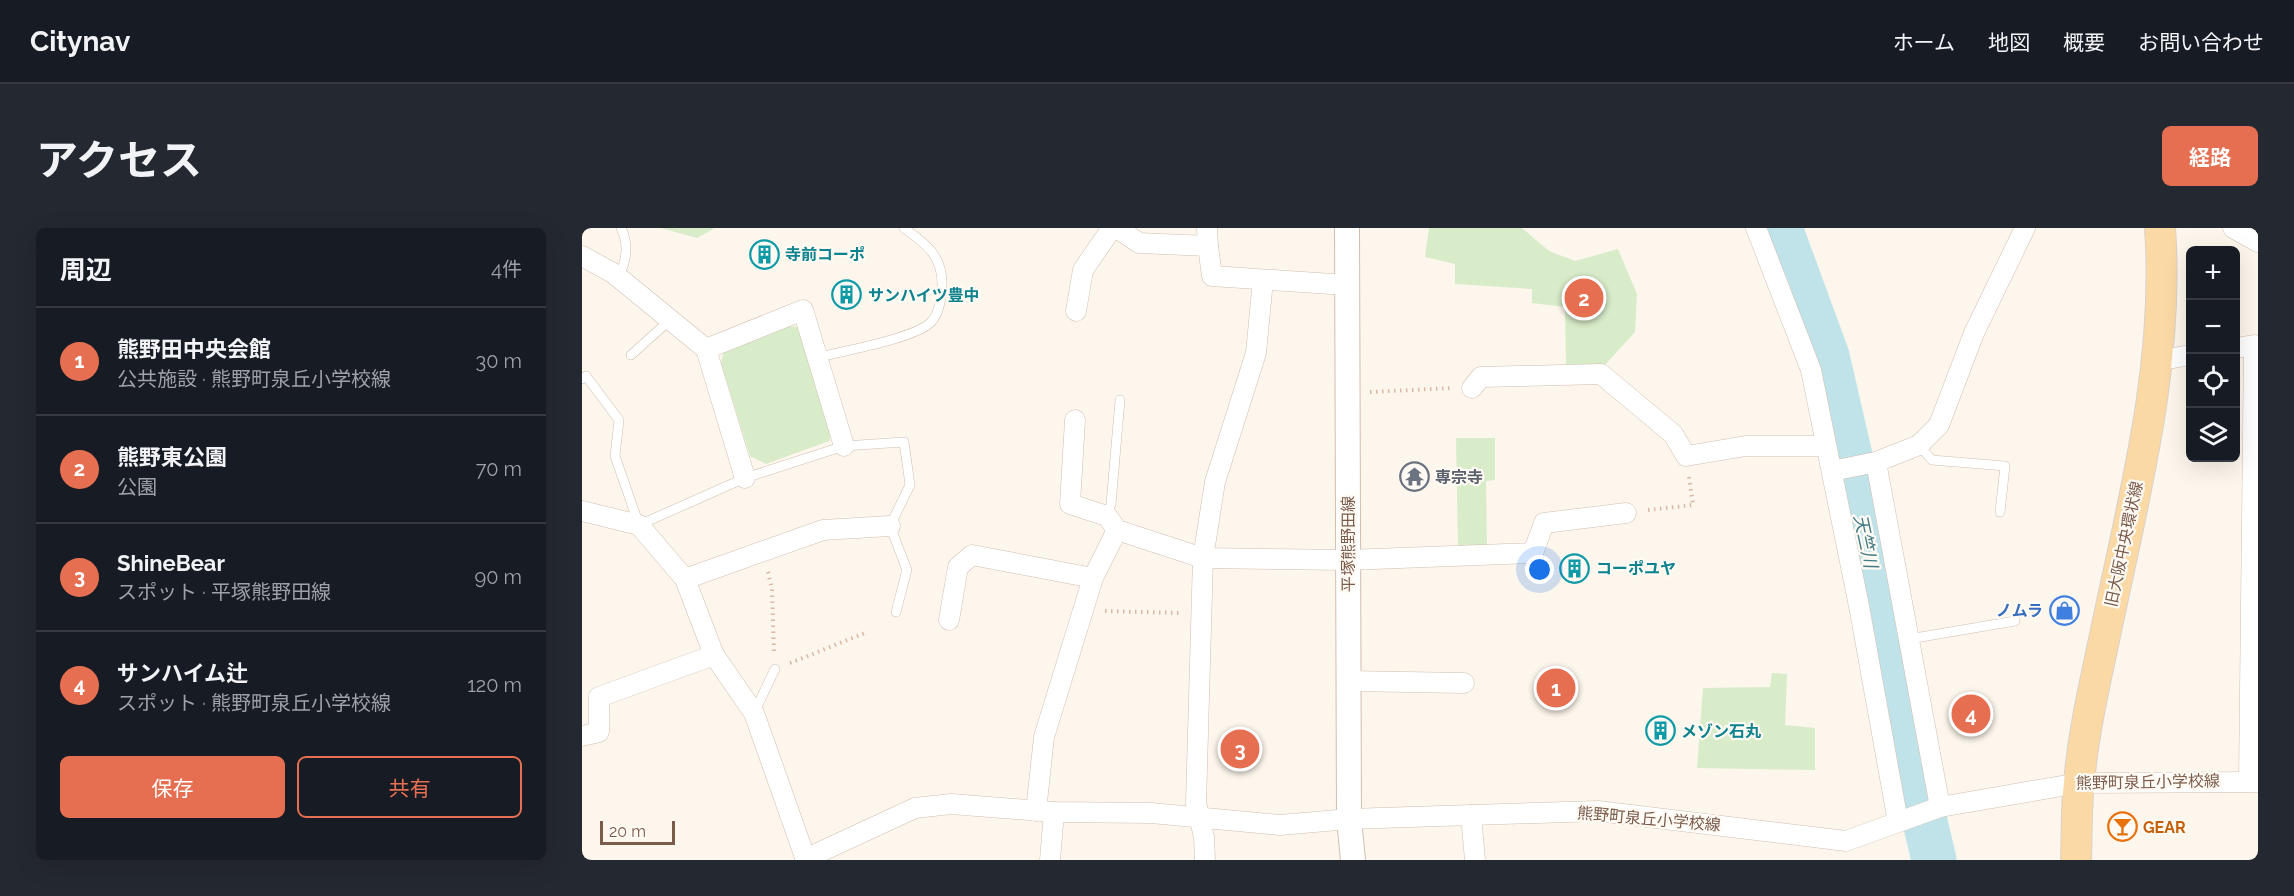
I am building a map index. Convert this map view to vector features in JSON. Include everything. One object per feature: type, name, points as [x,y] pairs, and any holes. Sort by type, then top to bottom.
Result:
[{"type":"main road","name":"旧大阪中央環状線","points":[[2076,860],[2079,783],[2095,682],[2150,422],[2157,361],[2162,256],[2160,228]]},
{"type":"street","points":[[1077,311],[1083,270],[1112,228]]},
{"type":"street","points":[[1117,228],[1139,243],[1207,237],[1212,276],[1347,285]]},
{"type":"street","name":"平塚熊野田線","points":[[1347,228],[1349,819],[1353,860]]},
{"type":"street","points":[[1756,228],[1811,370],[1903,820]]},
{"type":"street","points":[[1832,471],[1876,462],[1919,445],[1939,425],[1974,333],[2025,228]]},
{"type":"street","points":[[2233,228],[2258,242]]},
{"type":"street","points":[[582,256],[618,277],[706,349],[745,478]]},
{"type":"street","points":[[1205,860],[1196,803],[1203,558],[1215,482],[1256,353],[1263,280]]},
{"type":"street","points":[[706,349],[803,310],[844,446]]},
{"type":"street","points":[[2240,347],[2254,345],[2256,464],[2253,781]]},
{"type":"street","points":[[2157,361],[2186,356]]},
{"type":"street","points":[[1472,387],[1481,377],[1601,374],[1673,434],[1686,456],[1746,446],[1826,446]]},
{"type":"street","points":[[1075,420],[1070,504],[1112,523],[1203,558],[1347,560],[1533,553],[1544,523],[1626,513]]},
{"type":"street","points":[[1876,462],[1909,639],[1936,808]]},
{"type":"street","points":[[582,511],[639,525],[685,579],[714,655],[754,713],[805,859]]},
{"type":"street","points":[[1050,860],[1045,811],[1044,737],[1112,523]]},
{"type":"street","points":[[685,579],[823,530],[890,526]]},
{"type":"street","points":[[949,620],[958,567],[972,555],[1093,578]]},
{"type":"street","points":[[582,736],[599,732],[599,697],[714,655]]},
{"type":"street","points":[[1348,681],[1464,683]]},
{"type":"street","name":"熊野町泉丘小学校線","points":[[805,859],[915,808],[951,804],[1045,811],[1151,813],[1280,825],[1349,819],[1598,811],[1847,850],[1903,820],[1936,808],[2079,783],[2253,781]]},
{"type":"street","points":[[1471,815],[1475,860]]},
{"type":"lane","points":[[618,277],[626,264],[625,236],[621,228]]},
{"type":"lane","points":[[819,357],[911,334],[932,321],[941,300],[942,274],[930,247],[904,228]]},
{"type":"lane","points":[[631,355],[670,320]]},
{"type":"lane","points":[[582,379],[586,376],[619,420],[615,456],[639,525],[745,478],[844,446],[904,442],[910,485],[890,526],[907,570],[896,612]]},
{"type":"lane","points":[[1112,523],[1111,504],[1120,400]]},
{"type":"lane","points":[[1919,445],[1932,460],[2005,466],[2000,512]]},
{"type":"lane","points":[[1909,639],[2015,621]]},
{"type":"lane","points":[[754,713],[775,669]]},
{"type":"path","points":[[1348,393],[1472,387]]},
{"type":"path","points":[[1626,513],[1693,505],[1686,456]]},
{"type":"path","points":[[763,552],[772,589],[775,669],[865,633]]},
{"type":"path","points":[[1083,611],[1202,613]]},
{"type":"green space","points":[[661,228],[715,228],[697,238]]},
{"type":"green space","points":[[1429,228],[1522,228],[1549,251],[1575,261],[1618,249],[1637,294],[1635,332],[1603,367],[1566,366],[1565,307],[1532,303],[1532,289],[1455,284],[1455,264],[1425,257]]},
{"type":"green space","points":[[786,326],[800,327],[833,431],[829,441],[766,464],[750,456],[721,363],[725,347]]},
{"type":"green space","points":[[1456,438],[1495,438],[1495,480],[1486,481],[1487,546],[1458,546]]},
{"type":"green space","points":[[1772,673],[1787,674],[1785,725],[1815,728],[1815,770],[1697,768],[1703,688],[1770,687]]},
{"type":"waterway","name":"天竺川","points":[[1780,228],[1827,356],[1870,542],[1912,767],[1934,860]]},
{"type":"place","name":"寺前コーポ","points":[[764,254]]},
{"type":"place","name":"サンハイツ豊中","points":[[847,295]]},
{"type":"place","name":"熊野東公園","points":[[1584,298]]},
{"type":"place","name":"専宗寺","points":[[1414,477]]},
{"type":"place","name":"コーポユヤ","points":[[1575,568]]},
{"type":"place","name":"ノムラ","points":[[2064,610]]},
{"type":"place","name":"熊野田中央会館","points":[[1556,688]]},
{"type":"place","name":"サンハイム辻","points":[[1971,714]]},
{"type":"place","name":"メゾン石丸","points":[[1660,731]]},
{"type":"place","name":"ShineBear","points":[[1240,749]]},
{"type":"place","name":"GEAR","points":[[2122,827]]}]
